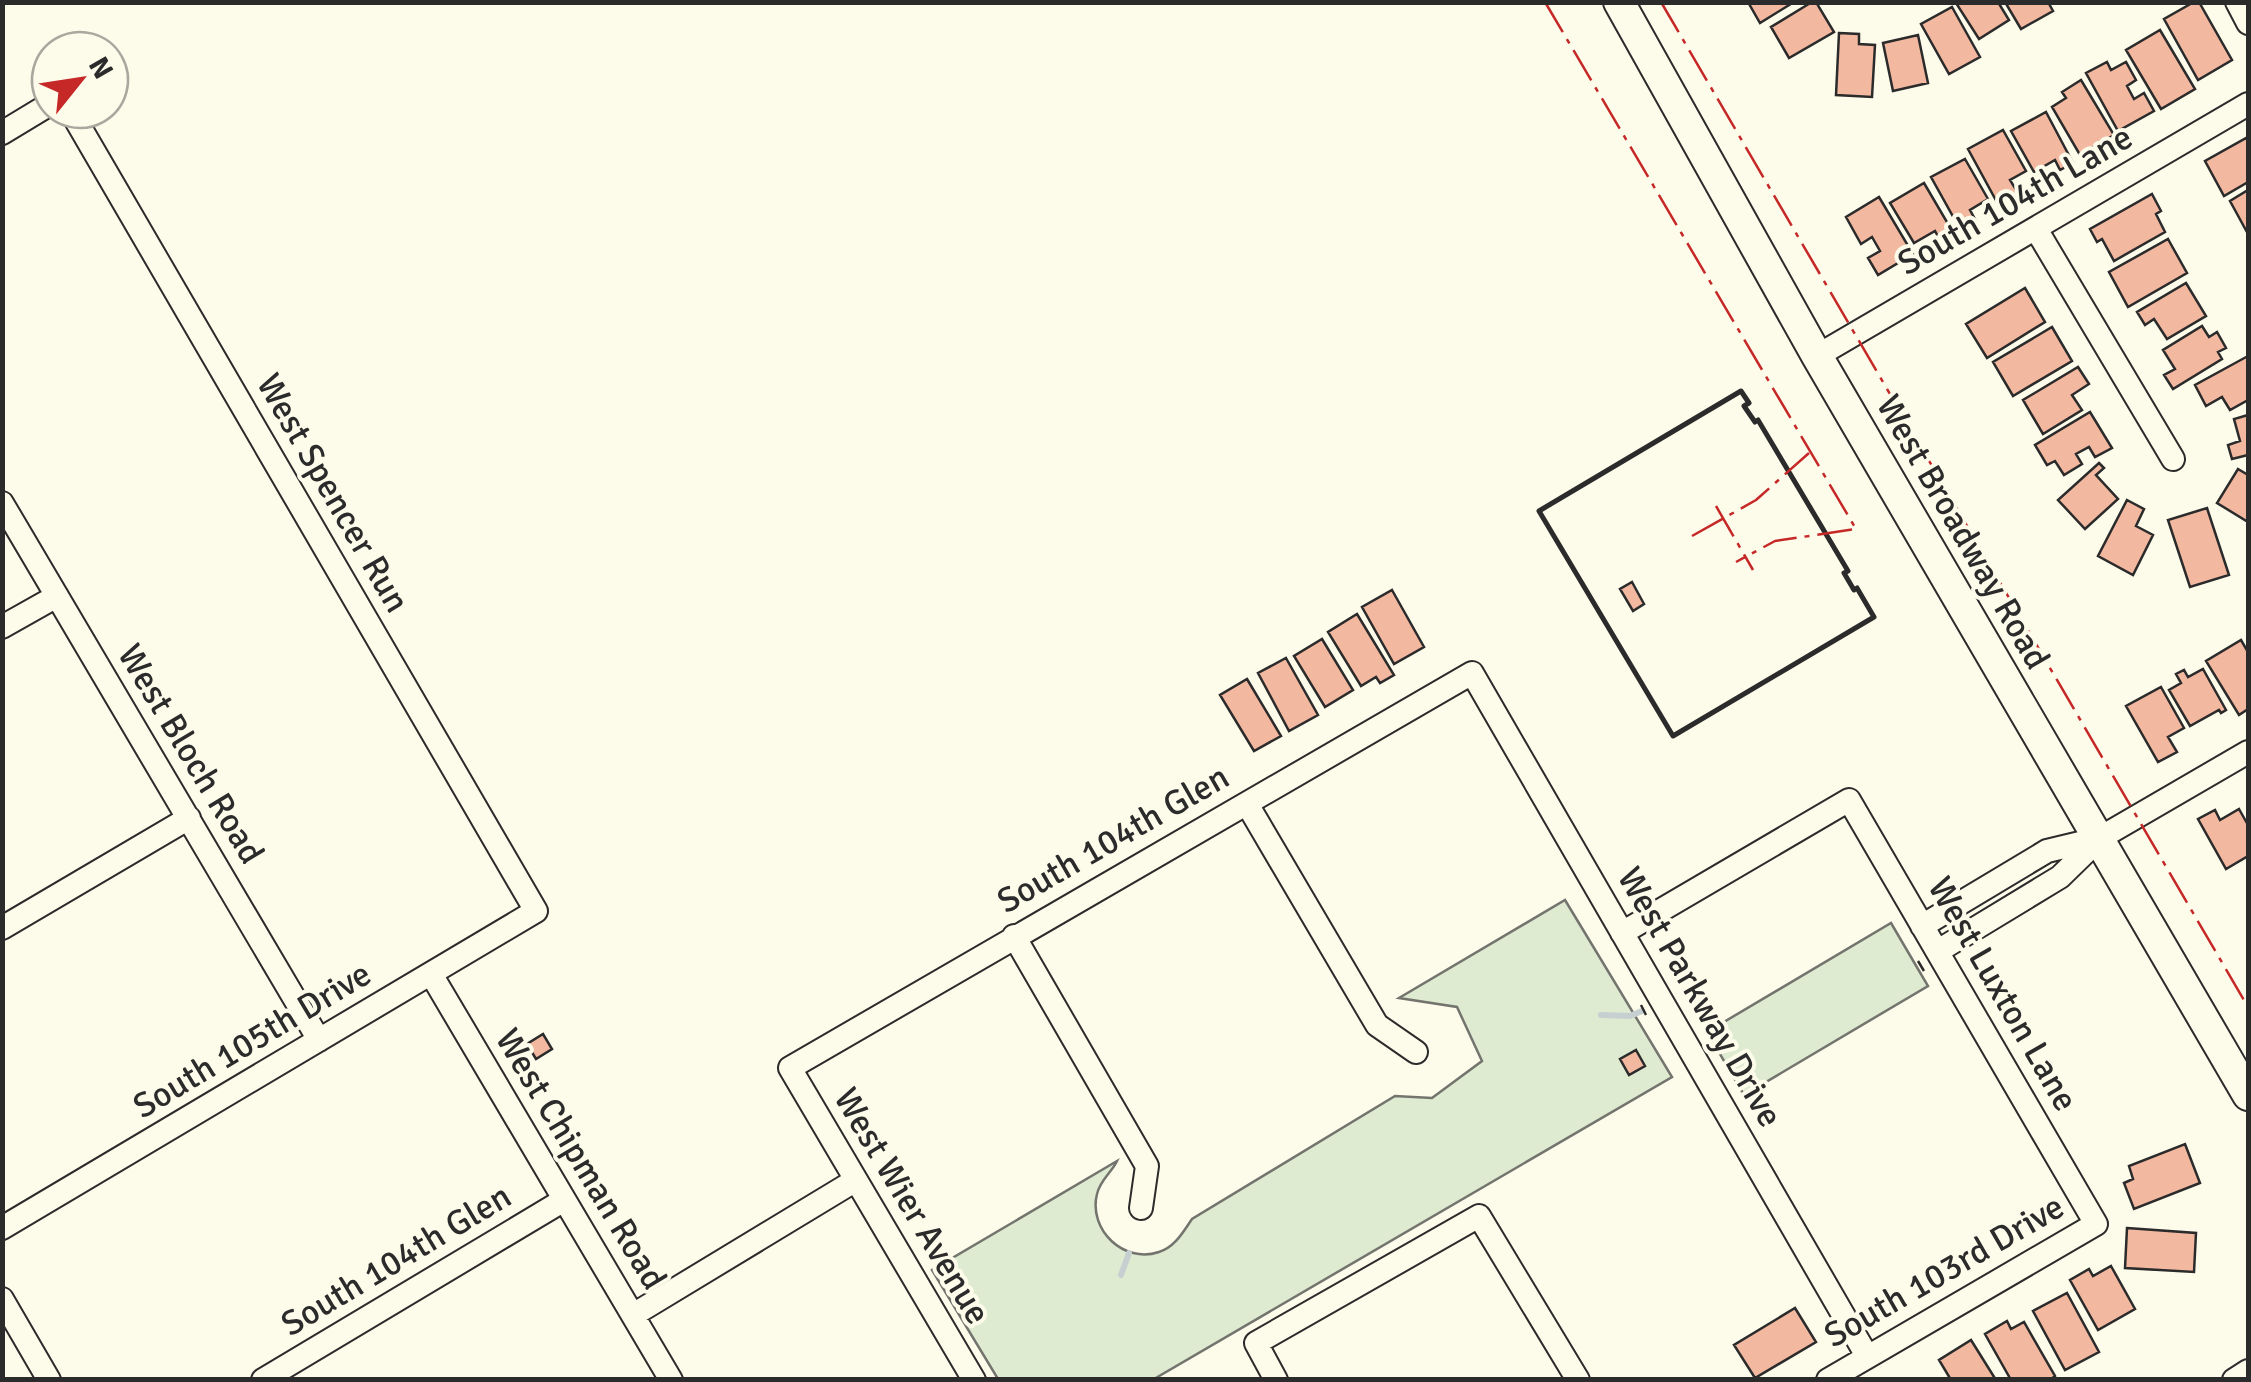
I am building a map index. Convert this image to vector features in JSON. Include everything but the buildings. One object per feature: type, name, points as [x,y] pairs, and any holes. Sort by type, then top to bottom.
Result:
[{"type":"main road","name":"West Broadway Road","points":[[1626,4],[1817,356],[2248,1095]]},
{"type":"street","points":[[2236,2],[2248,23]]},
{"type":"street","name":"South 104th Lane","points":[[1817,356],[2248,104]]},
{"type":"street","points":[[2,132],[30,116]]},
{"type":"street","name":"West Spencer Run","points":[[82,130],[536,911]]},
{"type":"street","points":[[2036,229],[2173,459]]},
{"type":"street","name":"West Bloch Road","points":[[2,504],[320,1040]]},
{"type":"street","points":[[2,627],[57,596]]},
{"type":"street","name":"South 104th Glen","points":[[790,1068],[1472,674]]},
{"type":"street","name":"West Parkway Drive","points":[[1472,674],[1867,1356]]},
{"type":"street","points":[[1938,951],[2060,876],[2100,838],[2248,752]]},
{"type":"street","name":"West Luxton Lane","points":[[1622,933],[1849,800],[2096,1224]]},
{"type":"street","points":[[1247,804],[1377,1025],[1416,1052]]},
{"type":"street","points":[[2,928],[189,818]]},
{"type":"street","points":[[1922,926],[2048,852],[2100,838]]},
{"type":"street","name":"South 105th Drive","points":[[2,1228],[536,911]]},
{"type":"street","points":[[1014,936],[1148,1166],[1142,1208]]},
{"type":"street","name":"West Chipman Road","points":[[430,974],[671,1380]]},
{"type":"street","name":"West Wier Avenue","points":[[790,1068],[974,1380]]},
{"type":"street","points":[[633,1316],[856,1180]]},
{"type":"street","name":"South 104th Glen","points":[[263,1380],[564,1200]]},
{"type":"street","points":[[1276,1380],[1256,1343],[1478,1216],[1578,1380]]},
{"type":"street","name":"South 103rd Drive","points":[[1828,1380],[2096,1224]]},
{"type":"street","points":[[2,1299],[49,1380]]},
{"type":"street","points":[[2234,1380],[2248,1371]]},
{"type":"green space","points":[[1565,900],[1672,1077],[1154,1379],[998,1379],[932,1270],[1117,1161],[1099,1189],[1096,1207],[1103,1231],[1133,1253],[1165,1250],[1192,1219],[1395,1096],[1432,1098],[1482,1061],[1457,1007],[1399,998]]},
{"type":"green space","points":[[1891,923],[1928,986],[1744,1095],[1707,1032]]},
{"type":"waterway","points":[[1601,1015],[1630,1016],[1642,1011]]},
{"type":"waterway","points":[[1121,1275],[1129,1253]]},
{"type":"fence","points":[[1918,961],[1924,971]]},
{"type":"fence","points":[[1641,1005],[1646,1015]]},
{"type":"wall","points":[[1741,391],[1749,403],[1744,406],[1755,422],[1758,420],[1848,571],[1844,573],[1854,590],[1857,588],[1874,617],[1673,736],[1539,511],[1741,391]]},
{"type":"power","points":[[1545,2],[1856,529],[1775,541],[1736,562]]},
{"type":"power","points":[[1661,2],[2248,1007]]},
{"type":"power","points":[[1692,536],[1756,500],[1809,453]]},
{"type":"power","points":[[1716,506],[1753,570]]}]
